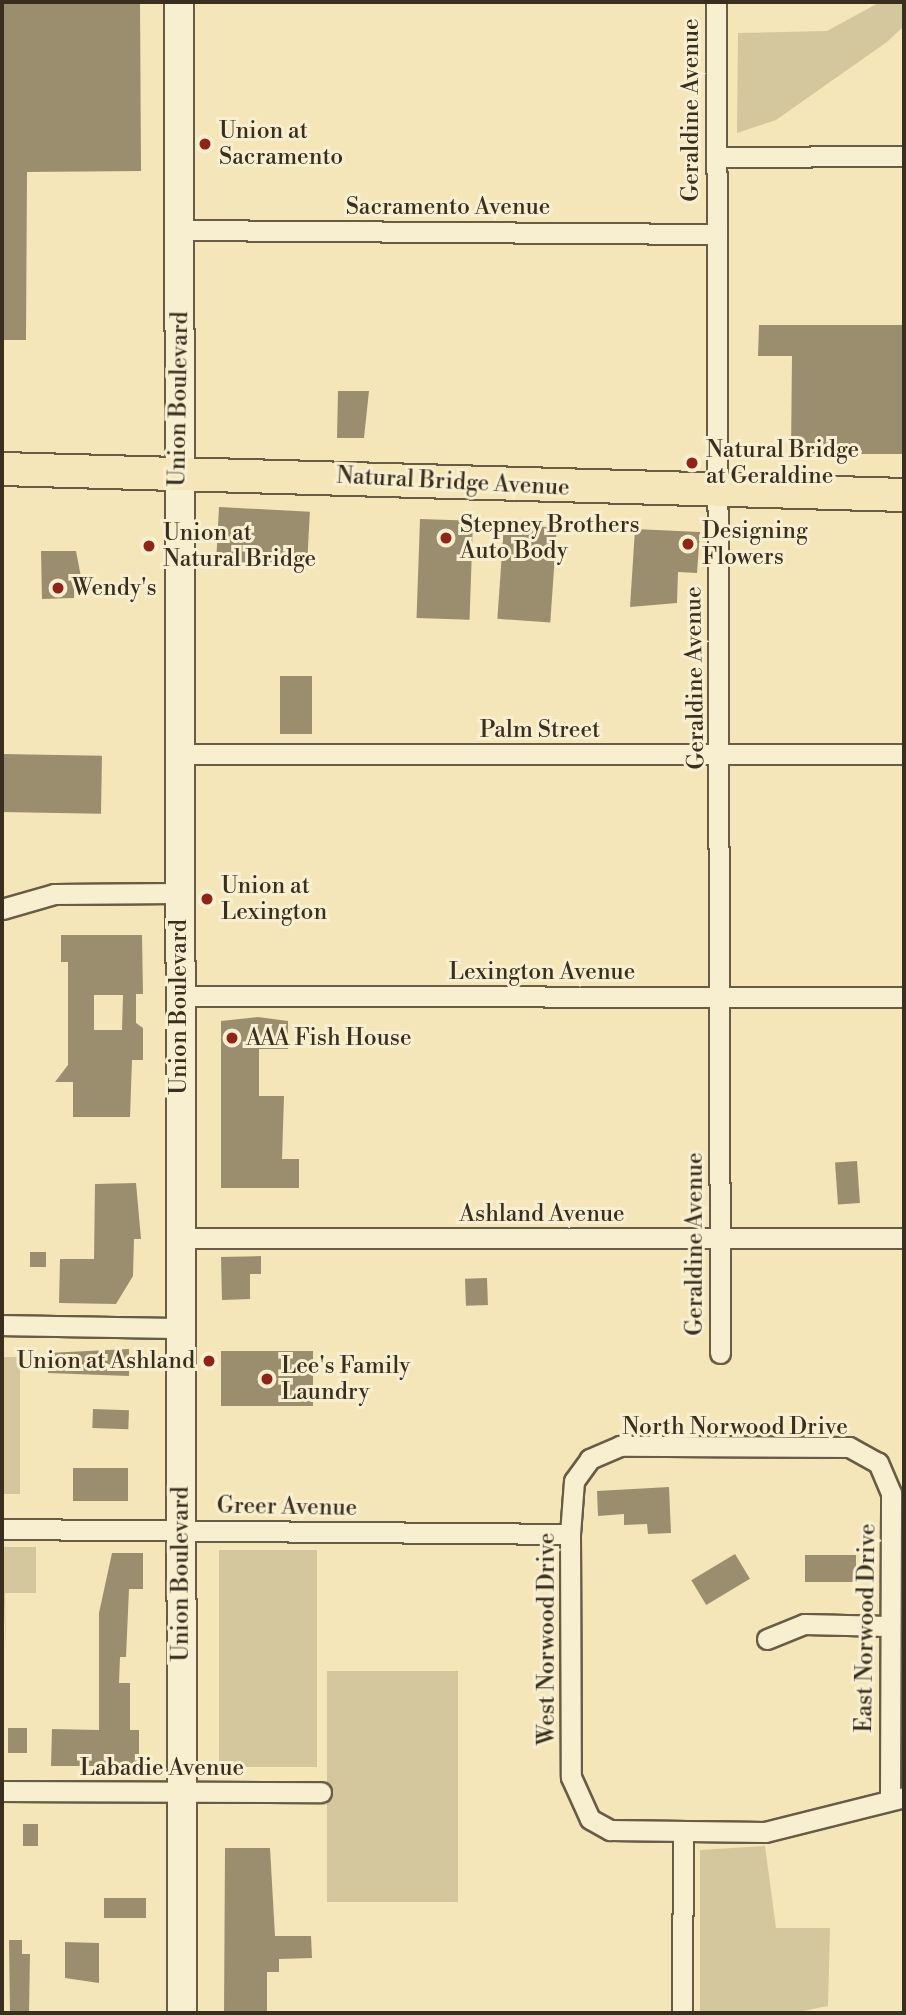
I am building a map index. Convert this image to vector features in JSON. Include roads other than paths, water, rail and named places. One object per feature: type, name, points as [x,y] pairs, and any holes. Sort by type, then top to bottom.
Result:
[{"type":"main road","name":"Union Boulevard","points":[[179,2],[176,754],[182,2013]]},
{"type":"main road","name":"Natural Bridge Avenue","points":[[2,469],[178,470],[718,494],[904,495]]},
{"type":"street","name":"Geraldine Avenue","points":[[716,2],[715,234],[721,754],[720,1353]]},
{"type":"street","points":[[716,157],[904,156]]},
{"type":"street","name":"Sacramento Avenue","points":[[180,230],[715,234]]},
{"type":"street","name":"Palm Street","points":[[176,754],[904,754]]},
{"type":"street","points":[[2,909],[54,894],[178,893]]},
{"type":"street","name":"Lexington Avenue","points":[[179,996],[904,997]]},
{"type":"street","name":"Ashland Avenue","points":[[180,1238],[904,1238]]},
{"type":"street","points":[[2,1325],[180,1328]]},
{"type":"street","name":"North Norwood Drive","points":[[590,1459],[620,1446],[849,1447],[878,1463]]},
{"type":"street","name":"West Norwood Drive","points":[[590,1459],[574,1480],[570,1534],[571,1777],[590,1819],[610,1830],[683,1831]]},
{"type":"street","name":"East Norwood Drive","points":[[878,1463],[891,1493],[899,1536],[889,1626],[897,1797]]},
{"type":"street","name":"Greer Avenue","points":[[2,1529],[570,1534]]},
{"type":"street","points":[[767,1639],[804,1624],[889,1626]]},
{"type":"street","name":"Labadie Avenue","points":[[2,1791],[181,1794],[321,1792]]},
{"type":"street","points":[[682,2013],[683,1831],[765,1832],[897,1797]]},
{"type":"place","name":"Union at Sacramento","points":[[205,144]]},
{"type":"place","name":"Natural Bridge at Geraldine","points":[[692,463]]},
{"type":"place","name":"Stepney Brothers Auto Body","points":[[446,538]]},
{"type":"place","name":"Designing Flowers","points":[[688,544]]},
{"type":"place","name":"Union at Natural Bridge","points":[[149,546]]},
{"type":"place","name":"Wendy's","points":[[58,588]]},
{"type":"place","name":"Union at Lexington","points":[[207,899]]},
{"type":"place","name":"AAA Fish House","points":[[232,1038]]},
{"type":"place","name":"Union at Ashland","points":[[209,1361]]},
{"type":"place","name":"Lee's Family Laundry","points":[[267,1379]]}]
